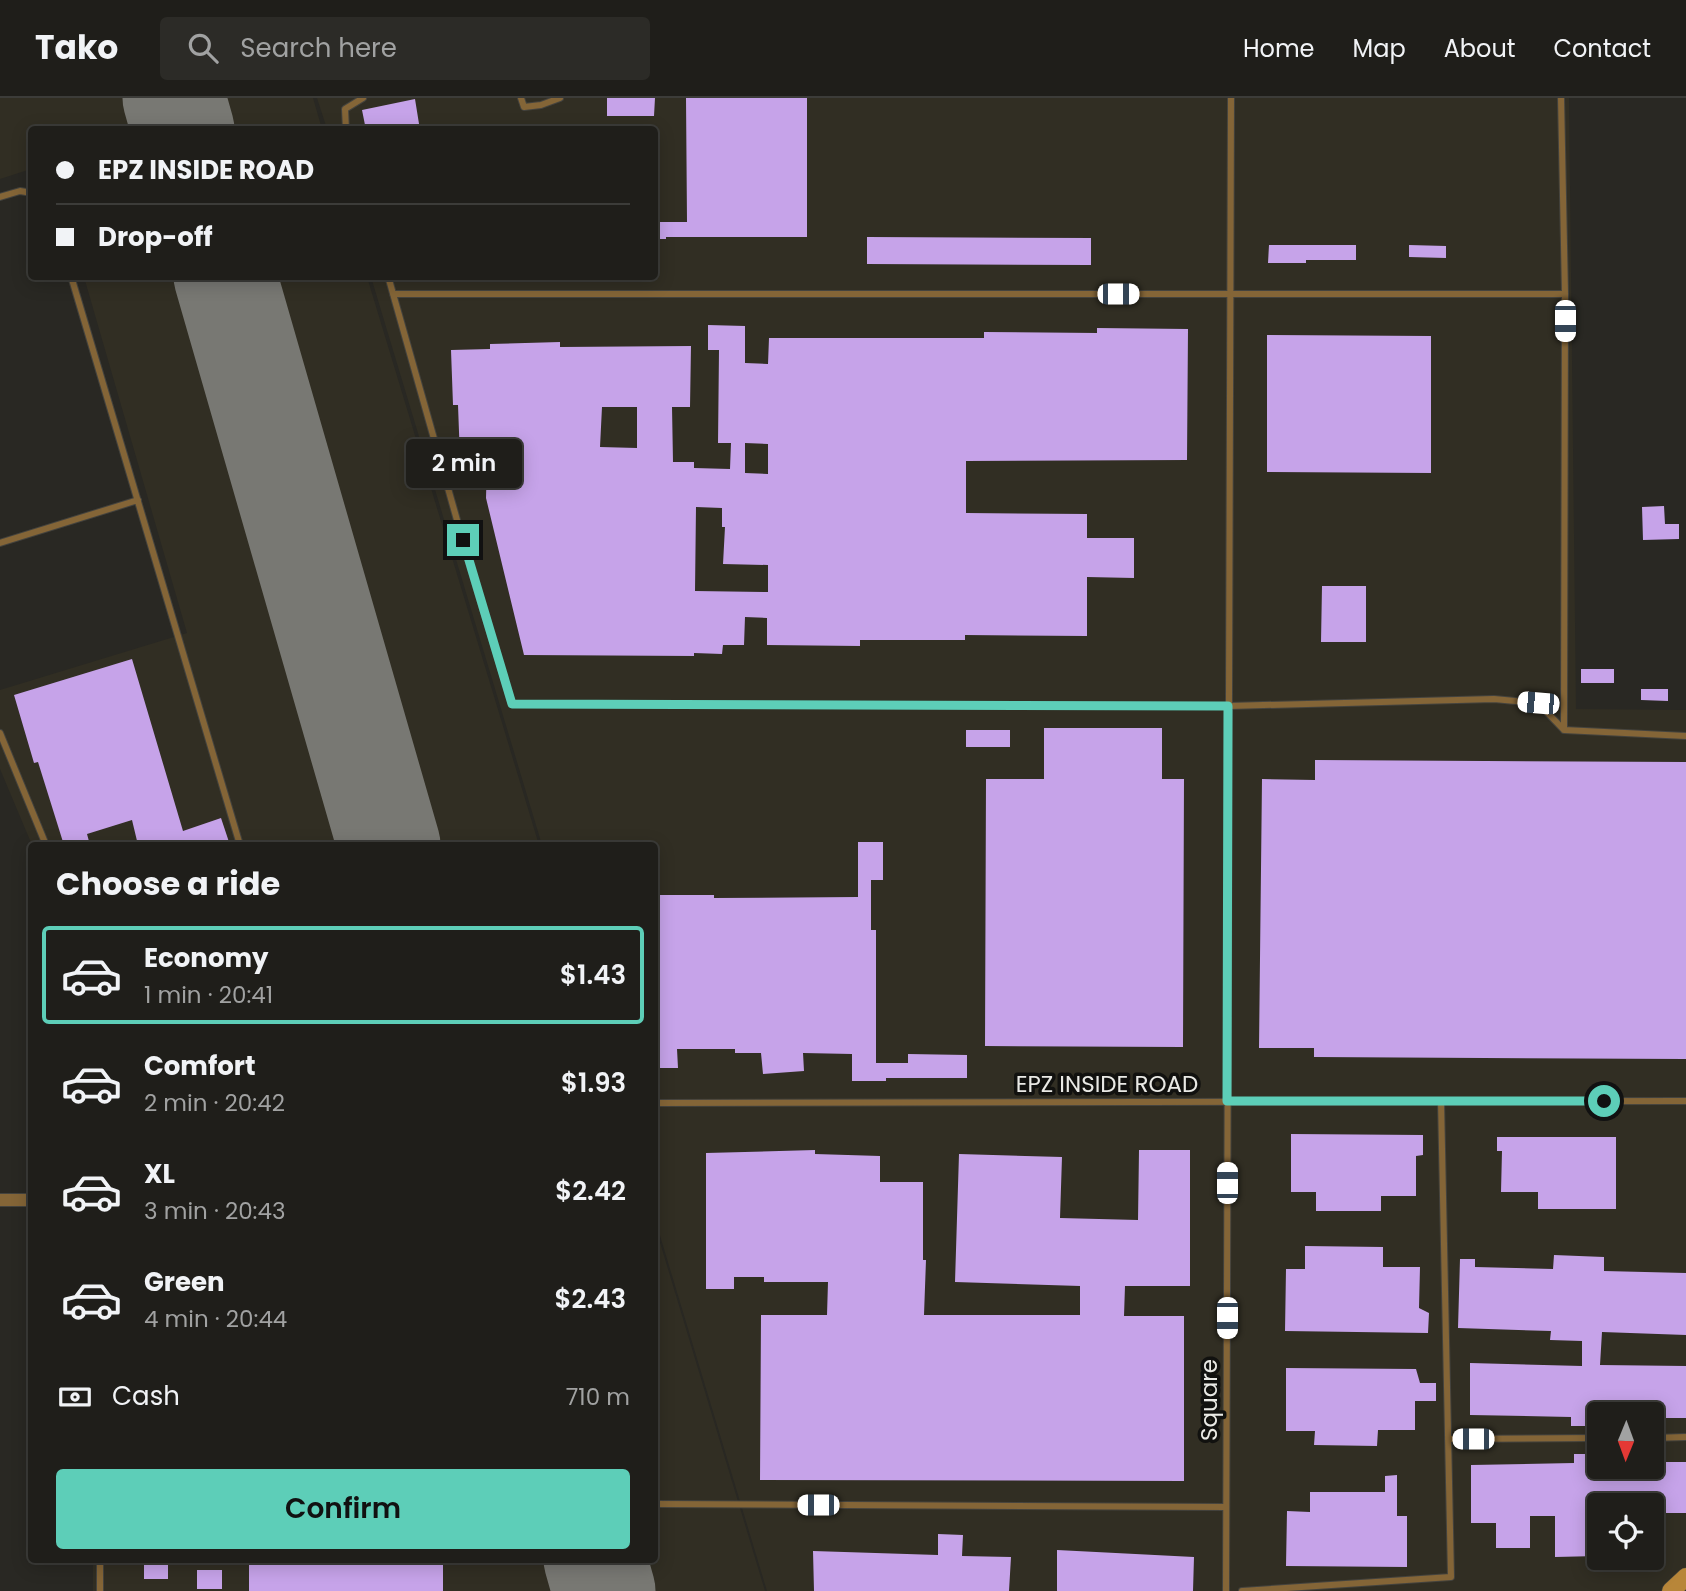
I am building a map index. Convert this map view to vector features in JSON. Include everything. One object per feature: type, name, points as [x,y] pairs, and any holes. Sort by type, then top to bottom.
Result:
[{"type":"main road","points":[[1671,1591],[1686,1577]]},
{"type":"street","points":[[0,1200],[28,1200]]},
{"type":"lane","points":[[346,126],[345,108],[363,98]]},
{"type":"lane","points":[[522,98],[524,107],[541,105],[560,98]]},
{"type":"lane","name":"Square","points":[[1226,1591],[1230,98]]},
{"type":"lane","points":[[1561,98],[1565,293],[1564,730]]},
{"type":"lane","points":[[0,197],[20,191],[28,192]]},
{"type":"lane","points":[[73,280],[239,842]]},
{"type":"lane","points":[[389,280],[466,553],[512,704],[1228,706],[1494,699],[1538,703],[1564,730],[1686,736]]},
{"type":"lane","points":[[393,294],[1565,293]]},
{"type":"lane","points":[[0,543],[138,500]]},
{"type":"lane","points":[[0,733],[45,842]]},
{"type":"lane","points":[[1242,1591],[1451,1577],[1440,1101]]},
{"type":"lane","name":"EPZ INSIDE ROAD","points":[[658,1102],[1686,1101]]},
{"type":"lane","points":[[1664,1438],[1686,1437]]},
{"type":"lane","points":[[1448,1439],[1587,1438]]},
{"type":"lane","points":[[658,1504],[1226,1507]]},
{"type":"lane","points":[[100,1563],[100,1591]]},
{"type":"shaded area","points":[[0,98],[313,98],[321,126],[28,126],[28,170],[0,179]]},
{"type":"shaded area","points":[[317,98],[1569,98],[1576,709],[1686,710],[1686,1591],[767,1591],[658,1229],[658,842],[541,842],[372,280],[658,280],[658,126],[326,126]]},
{"type":"shaded area","points":[[85,280],[368,280],[538,842],[31,842],[0,769],[0,690],[187,633]]},
{"type":"shaded area","points":[[658,1236],[765,1591],[93,1591],[93,1563],[658,1563]]},
{"type":"building","points":[[607,98],[655,98],[654,116],[607,116]]},
{"type":"building","points":[[686,98],[807,98],[807,237],[658,239],[658,222],[687,222]]},
{"type":"building","points":[[415,99],[419,126],[365,126],[362,110]]},
{"type":"building","points":[[867,237],[1091,238],[1091,265],[867,264]]},
{"type":"building","points":[[1269,245],[1356,245],[1356,260],[1268,263]]},
{"type":"building","points":[[1409,245],[1446,246],[1446,258],[1409,257]]},
{"type":"building","points":[[708,325],[745,326],[745,363],[768,364],[769,338],[984,338],[984,332],[1097,333],[1097,328],[1188,329],[1187,460],[966,461],[966,513],[1087,514],[1087,538],[1134,538],[1134,578],[1087,577],[1087,636],[965,635],[965,640],[860,640],[860,646],[767,645],[767,618],[745,617],[744,645],[723,645],[722,654],[524,655],[486,498],[487,458],[460,459],[458,405],[453,405],[451,350],[490,349],[490,344],[560,342],[560,347],[691,346],[690,407],[672,407],[673,462],[694,462],[694,468],[730,469],[731,443],[718,443],[719,350],[708,350]],"holes":[[[602,407],[637,407],[637,448],[600,447]],[[745,443],[768,444],[768,474],[745,473]],[[696,507],[722,508],[722,527],[725,527],[723,564],[768,565],[768,592],[695,591]]]},
{"type":"building","points":[[1267,335],[1431,336],[1431,473],[1267,472]]},
{"type":"building","points":[[1664,506],[1665,524],[1679,524],[1679,539],[1643,540],[1642,507]]},
{"type":"building","points":[[1322,586],[1366,586],[1366,642],[1321,642]]},
{"type":"building","points":[[132,659],[183,831],[221,818],[229,842],[137,842],[132,820],[87,834],[89,842],[63,842],[38,762],[34,763],[14,695]]},
{"type":"building","points":[[1581,669],[1614,669],[1614,683],[1581,683]]},
{"type":"building","points":[[1641,689],[1668,689],[1668,701],[1641,700]]},
{"type":"building","points":[[1044,728],[1162,728],[1162,779],[1184,779],[1183,1047],[985,1046],[986,779],[1044,779]]},
{"type":"building","points":[[966,730],[1010,730],[1010,747],[966,747]]},
{"type":"building","points":[[1315,760],[1686,762],[1686,1059],[1314,1057],[1314,1048],[1259,1048],[1262,779],[1315,780]]},
{"type":"building","points":[[858,842],[883,842],[883,880],[871,880],[871,930],[876,930],[876,1063],[908,1063],[908,1054],[967,1055],[967,1078],[886,1078],[886,1081],[852,1081],[852,1054],[803,1053],[804,1071],[763,1074],[761,1053],[735,1053],[735,1049],[677,1049],[678,1068],[658,1068],[658,895],[714,895],[714,898],[858,897]]},
{"type":"building","points":[[1291,1134],[1423,1135],[1423,1155],[1416,1156],[1416,1196],[1381,1196],[1381,1211],[1316,1211],[1316,1192],[1291,1192]]},
{"type":"building","points":[[1497,1137],[1616,1137],[1616,1209],[1538,1209],[1538,1192],[1501,1192],[1502,1151],[1497,1151]]},
{"type":"building","points":[[815,1150],[815,1154],[880,1156],[880,1182],[923,1182],[923,1260],[926,1260],[924,1315],[1080,1315],[1080,1286],[955,1282],[959,1154],[1062,1157],[1060,1218],[1138,1220],[1139,1150],[1190,1150],[1190,1286],[1125,1286],[1124,1316],[1184,1316],[1184,1481],[760,1480],[761,1315],[827,1315],[828,1282],[764,1282],[764,1277],[734,1277],[734,1289],[706,1289],[706,1153]]},
{"type":"building","points":[[1305,1246],[1383,1247],[1383,1267],[1420,1267],[1419,1308],[1429,1313],[1428,1333],[1285,1331],[1286,1269],[1305,1269]]},
{"type":"building","points":[[1554,1255],[1604,1257],[1604,1271],[1686,1273],[1686,1335],[1602,1332],[1600,1365],[1686,1366],[1686,1418],[1664,1418],[1664,1402],[1587,1402],[1587,1426],[1571,1426],[1571,1417],[1470,1415],[1470,1363],[1582,1366],[1582,1341],[1550,1340],[1551,1331],[1458,1328],[1460,1259],[1475,1259],[1475,1267],[1553,1269]]},
{"type":"building","points":[[1286,1368],[1416,1369],[1420,1383],[1436,1383],[1436,1401],[1415,1401],[1415,1430],[1378,1430],[1377,1446],[1314,1445],[1315,1431],[1286,1431]]},
{"type":"building","points":[[1574,1454],[1587,1454],[1587,1479],[1664,1479],[1664,1462],[1686,1462],[1686,1513],[1664,1513],[1664,1493],[1587,1493],[1587,1556],[1555,1557],[1555,1516],[1530,1516],[1530,1548],[1496,1548],[1496,1523],[1471,1523],[1471,1465],[1574,1463]]},
{"type":"building","points":[[1397,1475],[1397,1516],[1407,1516],[1407,1567],[1286,1566],[1287,1511],[1310,1512],[1310,1492],[1385,1492],[1385,1476]]},
{"type":"building","points":[[938,1534],[963,1535],[962,1556],[1011,1557],[1009,1591],[814,1591],[813,1551],[938,1555]]},
{"type":"building","points":[[1057,1550],[1194,1557],[1193,1591],[1057,1591]]},
{"type":"building","points":[[144,1563],[168,1563],[168,1579],[144,1579]]},
{"type":"building","points":[[249,1563],[443,1563],[443,1591],[249,1591]]},
{"type":"building","points":[[197,1570],[222,1570],[222,1589],[197,1589]]},
{"type":"runway","points":[[174,98],[182,126]]},
{"type":"runway","points":[[226,280],[388,842]]},
{"type":"runway","points":[[596,1563],[604,1591]]},
{"type":"route","points":[[463,540],[512,704],[1228,706],[1227,1101],[1604,1101]]}]
